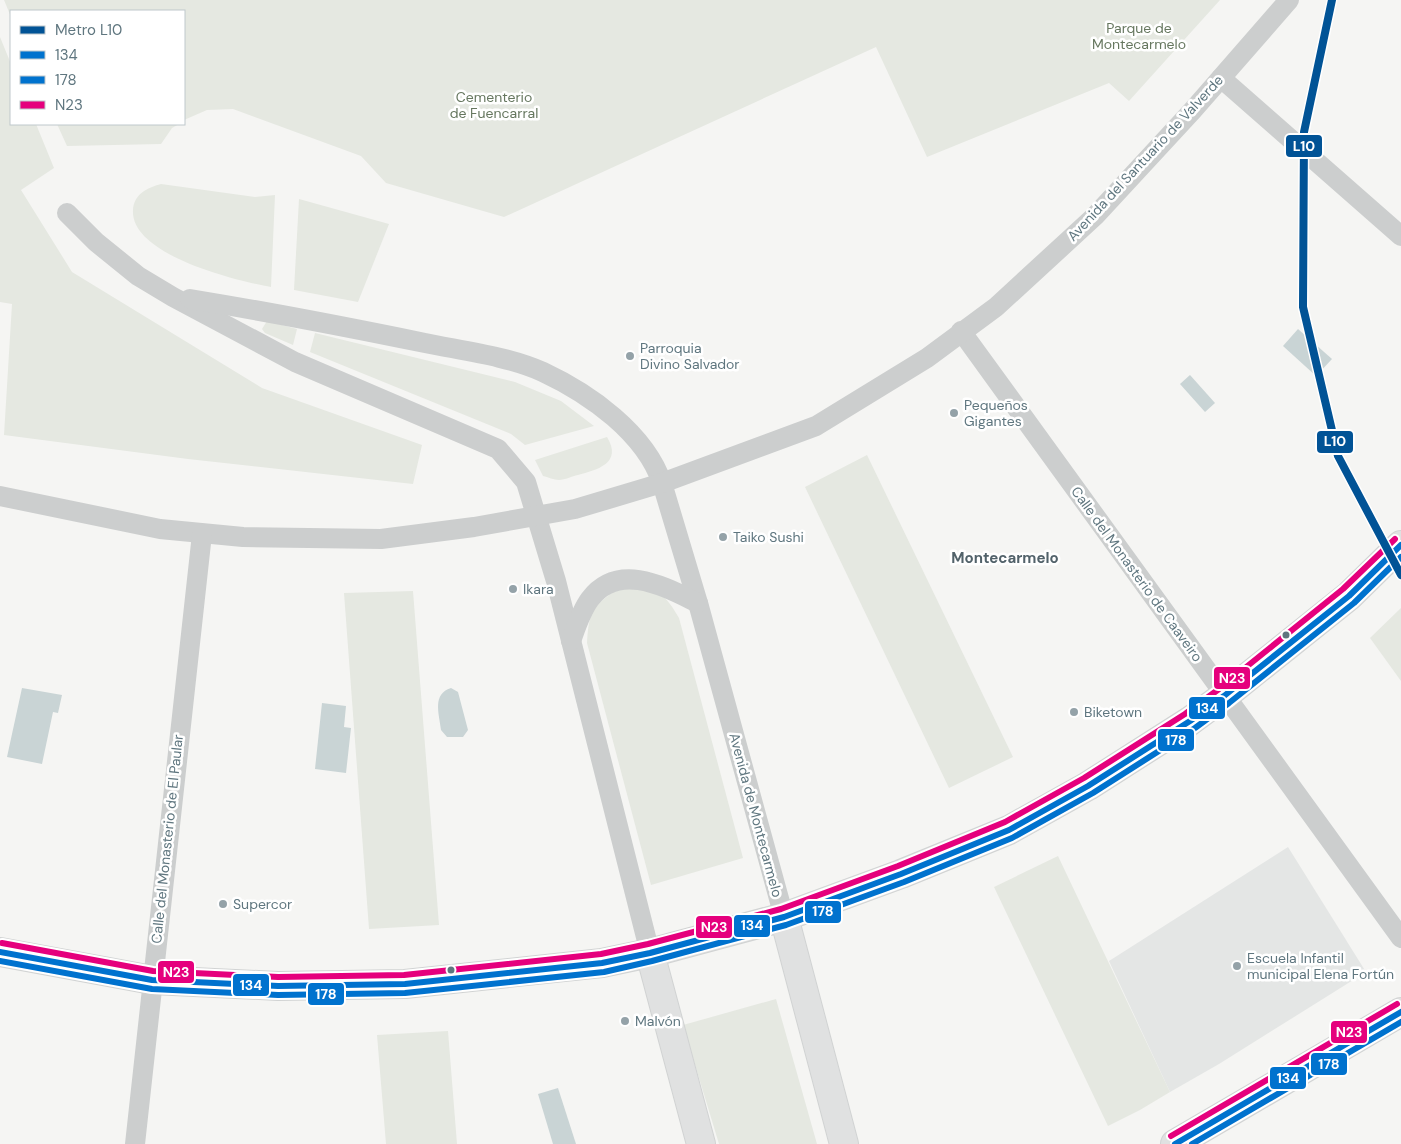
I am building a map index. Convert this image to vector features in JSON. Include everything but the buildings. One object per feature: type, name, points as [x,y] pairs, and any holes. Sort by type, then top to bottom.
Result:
[{"type":"street","name":"Avenida del Santuario de Valverde","points":[[0,496],[160,529],[202,534],[290,539],[381,539],[474,527],[575,509],[662,484],[816,426],[927,358],[961,331],[996,307],[1095,216],[1221,78],[1289,0]]},
{"type":"street","points":[[1221,78],[1401,236]]},
{"type":"street","points":[[67,213],[96,242],[138,276],[173,297],[295,362],[498,449],[526,482],[538,516],[701,1144]]},
{"type":"street","name":"Avenida de Montecarmelo","points":[[173,297],[309,319],[507,360],[542,372],[576,390],[623,425],[657,468],[662,484],[698,603],[844,1144]]},
{"type":"street","name":"Calle del Monasterio de Caaveiro","points":[[961,331],[1401,938]]},
{"type":"street","name":"Calle del Monasterio de El Paular","points":[[135,1144],[202,534]]},
{"type":"street","points":[[0,952],[152,980],[278,986],[405,984],[602,963],[650,953],[784,917],[901,874],[1009,830],[1111,772],[1190,721],[1224,696],[1349,596],[1401,545]]},
{"type":"street","points":[[570,641],[582,611],[591,598],[607,584],[632,578],[660,584],[698,603]]},
{"type":"street","points":[[1175,1144],[1401,1012]]},
{"type":"shaded area","points":[[1298,329],[1332,359],[1316,376],[1283,346]]},
{"type":"shaded area","points":[[1190,375],[1215,403],[1205,412],[1180,384]]},
{"type":"shaded area","points":[[22,688],[62,695],[58,713],[53,712],[42,764],[7,757]]},
{"type":"shaded area","points":[[451,688],[458,692],[468,730],[463,737],[447,737],[441,730],[438,711],[439,699],[445,691]]},
{"type":"shaded area","points":[[322,703],[346,706],[344,727],[351,728],[346,773],[315,769]]},
{"type":"shaded area","name":"Escuela Infantil municipal Elena Fortún","points":[[1288,847],[1366,972],[1219,1064],[1170,1092],[1109,961]]},
{"type":"shaded area","points":[[558,1088],[576,1144],[553,1144],[538,1094]]},
{"type":"green space","name":"Cementerio de Fuencarral","points":[[4,0],[1220,0],[1129,101],[1109,83],[927,157],[876,47],[504,217],[386,183],[361,156],[233,109],[207,110],[185,120],[185,10],[10,10],[10,15]]},
{"type":"green space","points":[[0,37],[10,62],[10,125],[36,125],[54,168],[21,190],[72,272],[262,388],[422,445],[413,484],[188,459],[4,435],[12,304],[0,302]]},
{"type":"green space","points":[[57,125],[177,125],[172,128],[161,144],[67,146]]},
{"type":"green space","points":[[161,184],[255,197],[275,195],[271,287],[235,279],[188,263],[166,253],[149,240],[137,226],[133,210],[134,204],[142,192]]},
{"type":"green space","points":[[299,199],[389,224],[358,302],[294,290]]},
{"type":"green space","points":[[267,321],[297,329],[293,345],[265,333],[262,329]]},
{"type":"green space","points":[[315,333],[515,382],[561,401],[594,426],[525,445],[511,434],[310,352]]},
{"type":"green space","points":[[607,437],[612,453],[610,459],[600,468],[585,473],[561,480],[553,479],[543,476],[535,460]]},
{"type":"green space","points":[[867,455],[1013,757],[949,788],[805,487]]},
{"type":"green space","points":[[619,588],[648,590],[661,595],[667,600],[679,618],[743,858],[651,885],[587,643],[589,623],[594,610],[603,600]]},
{"type":"green space","points":[[413,591],[439,925],[369,929],[344,593]]},
{"type":"green space","points":[[1401,608],[1401,681],[1370,638]]},
{"type":"green space","points":[[1058,856],[1170,1092],[1108,1126],[994,887]]},
{"type":"green space","points":[[776,999],[817,1144],[719,1144],[683,1025]]},
{"type":"green space","points":[[448,1031],[457,1144],[386,1144],[377,1035]]},
{"type":"metro line","name":"L10","points":[[1332,0],[1304,132],[1303,307],[1338,456],[1401,575]]},
{"type":"transit line","name":"N23","points":[[2,943],[153,971],[278,977],[404,975],[601,954],[648,944],[781,909],[898,866],[1005,822],[1084,778],[1185,714],[1219,689],[1343,589],[1395,539]]},
{"type":"transit line","name":"134","points":[[0,952],[152,980],[278,986],[405,984],[602,963],[650,953],[784,917],[901,874],[1009,830],[1088,786],[1190,721],[1224,696],[1349,596],[1401,545]]},
{"type":"transit line","name":"178","points":[[0,961],[152,989],[278,995],[405,993],[604,972],[786,925],[904,882],[1012,838],[1093,793],[1195,728],[1229,703],[1354,603],[1401,557]]},
{"type":"transit line","name":"N23","points":[[1171,1136],[1397,1004]]},
{"type":"transit line","name":"134","points":[[1175,1144],[1401,1012]]},
{"type":"transit line","name":"178","points":[[1192,1144],[1401,1022]]},
{"type":"place","name":"Parroquia Divino Salvador","points":[[630,356]]},
{"type":"place","name":"Pequeños Gigantes","points":[[954,413]]},
{"type":"place","name":"Taiko Sushi","points":[[723,537]]},
{"type":"place","name":"Ikara","points":[[513,589]]},
{"type":"place","name":"Biketown","points":[[1074,712]]},
{"type":"place","name":"Supercor","points":[[223,904]]},
{"type":"place","name":"Escuela Infantil municipal Elena Fortún","points":[[1237,966]]},
{"type":"place","name":"Malvón","points":[[625,1021]]},
{"type":"district","name":"Montecarmelo","points":[[1005,558]]},
{"type":"park label","name":"Parque de Montecarmelo","points":[[1139,36]]}]
